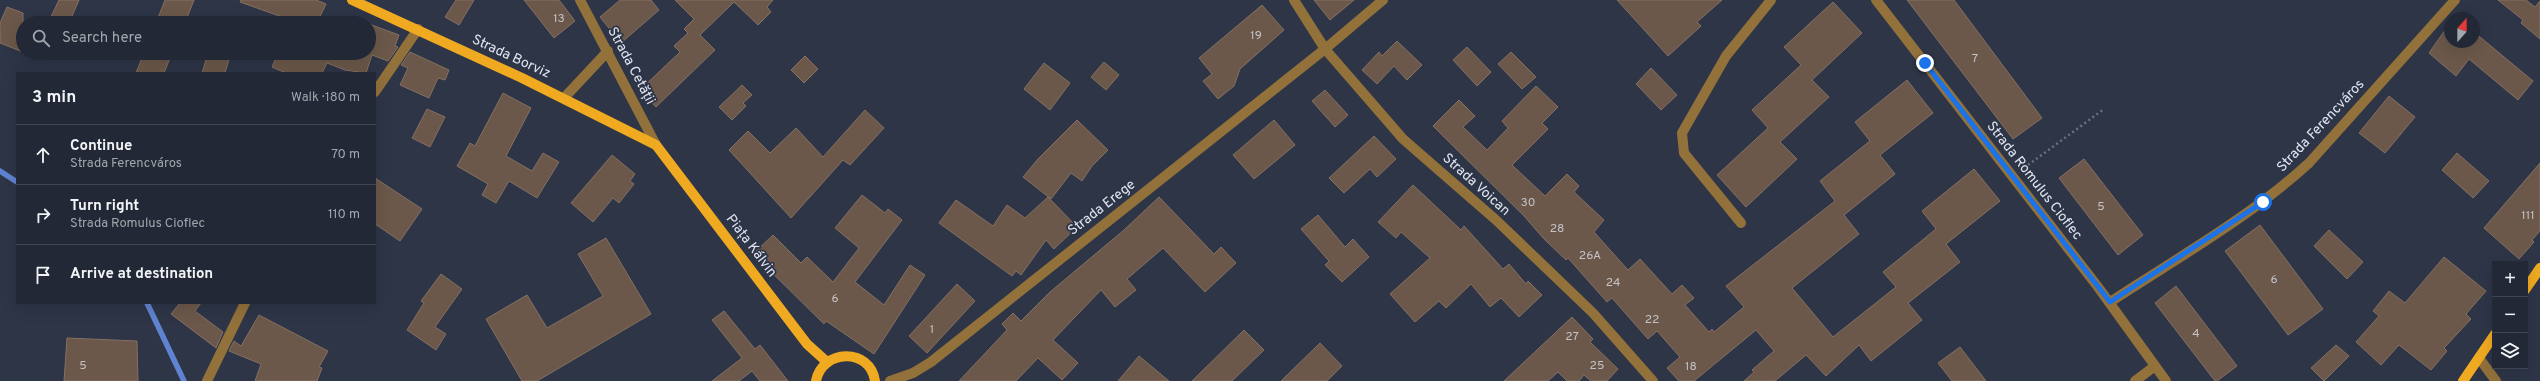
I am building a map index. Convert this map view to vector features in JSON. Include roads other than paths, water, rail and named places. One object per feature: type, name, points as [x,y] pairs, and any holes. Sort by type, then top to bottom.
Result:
[{"type":"main road","name":"Strada Borviz","points":[[352,0],[418,29],[564,98],[656,145]]},
{"type":"main road","name":"Piața Kálvin","points":[[656,145],[807,344],[827,362]]},
{"type":"main road","points":[[2528,286],[2540,268]]},
{"type":"main road","points":[[2463,381],[2492,338]]},
{"type":"main road","points":[[816,381],[821,368],[827,362],[845,355],[854,357],[870,368],[875,381]]},
{"type":"street","name":"Strada Cetății","points":[[580,0],[656,145]]},
{"type":"street","name":"Strada Voican","points":[[1294,0],[1325,49],[1403,139],[1496,220],[1593,313],[1653,381]]},
{"type":"street","name":"Strada Erege","points":[[890,381],[912,373],[931,362],[1325,49],[1383,0]]},
{"type":"street","points":[[1741,223],[1684,153],[1682,133],[1726,56],[1771,0]]},
{"type":"street","name":"Strada Romulus Cioflec","points":[[1876,0],[2110,302],[2166,381]]},
{"type":"street","name":"Strada Ferencváros","points":[[2110,302],[2263,202],[2287,183],[2309,163],[2455,0]]},
{"type":"street","points":[[376,91],[418,29]]},
{"type":"street","points":[[564,98],[608,51]]},
{"type":"street","points":[[207,381],[244,304]]},
{"type":"street","points":[[2479,358],[2496,381]]},
{"type":"street","points":[[2135,381],[2156,366]]},
{"type":"waterway","points":[[0,171],[16,181]]},
{"type":"waterway","points":[[147,304],[184,381]]}]
